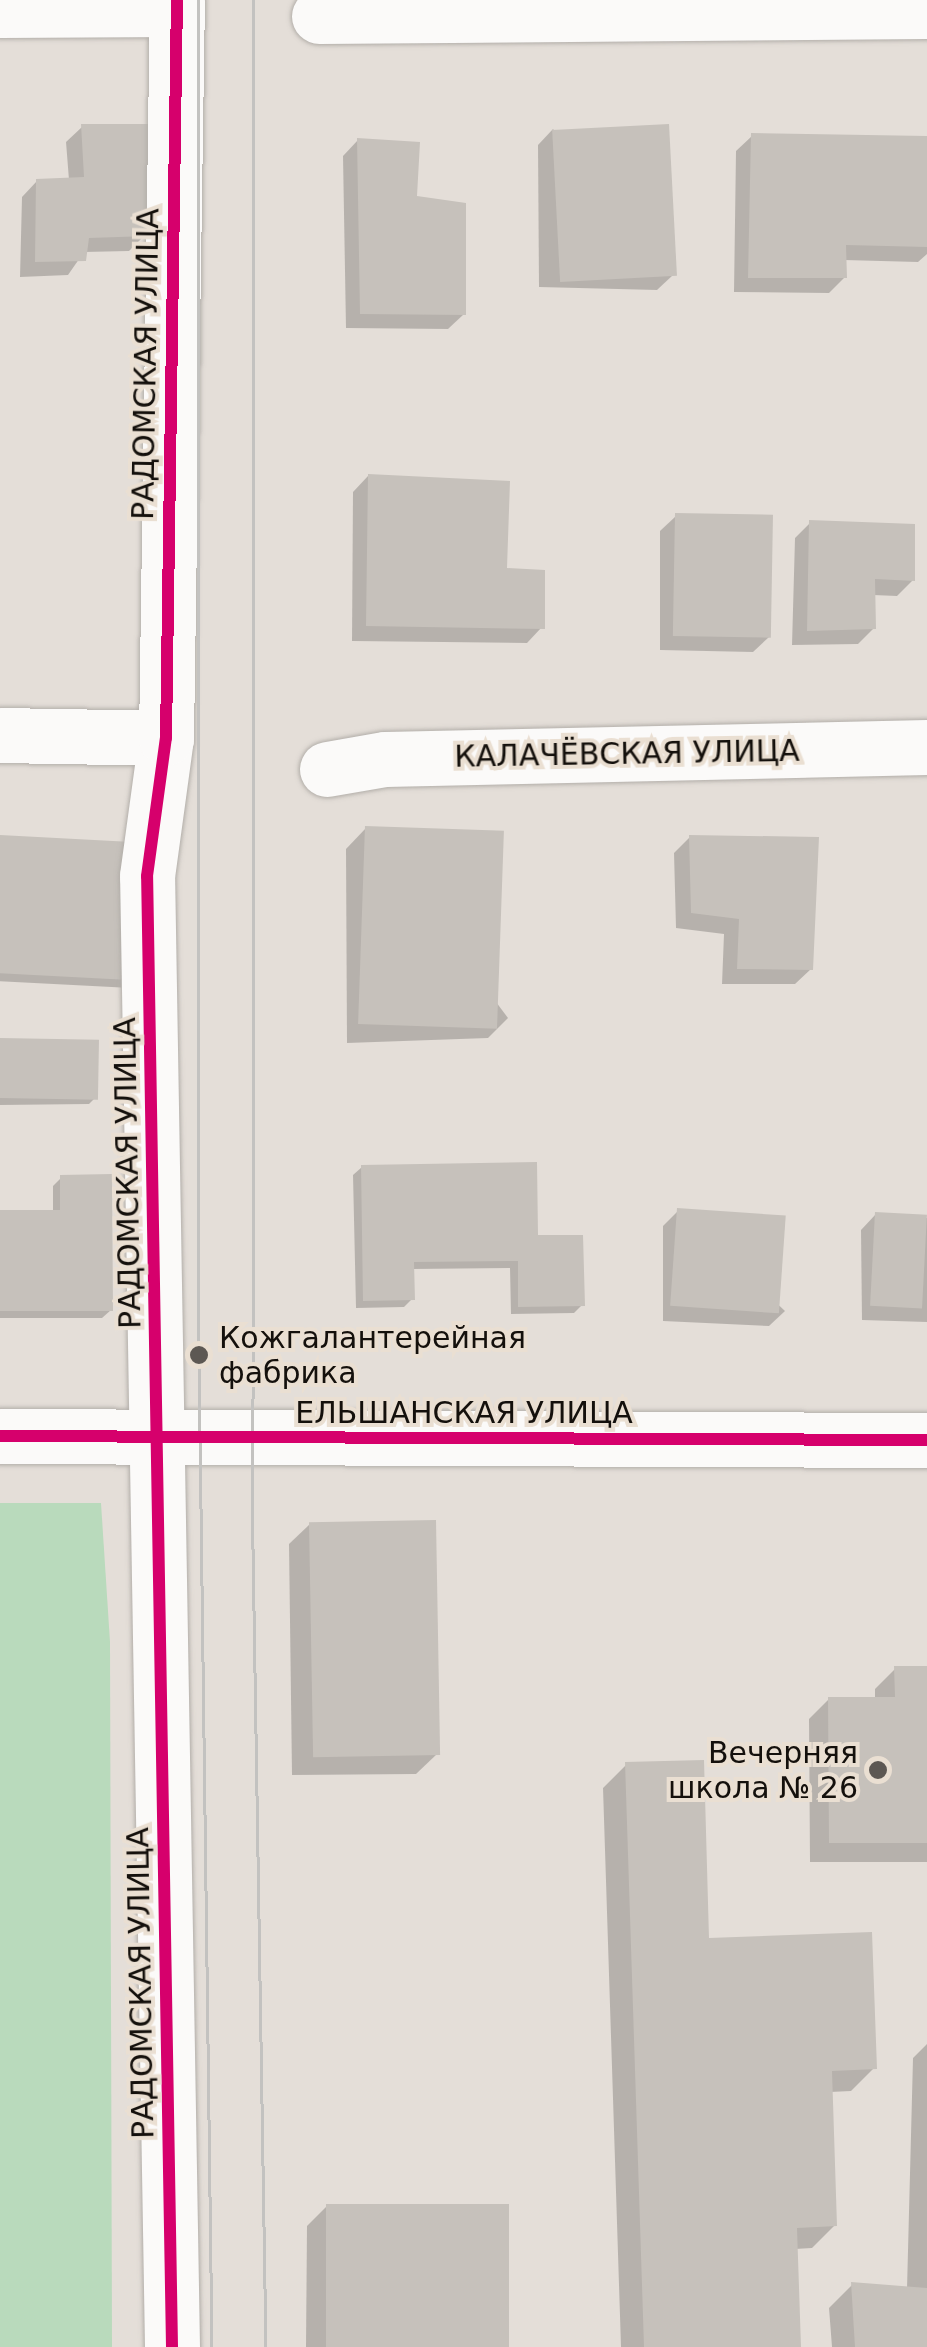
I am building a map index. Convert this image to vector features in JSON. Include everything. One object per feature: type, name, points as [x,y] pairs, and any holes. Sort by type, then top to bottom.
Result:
[{"type":"street","points":[[0,10],[177,5]]},
{"type":"street","name":"РАДОМСКАЯ УЛИЦА","points":[[172,2347],[147,876],[166,738],[177,5]]},
{"type":"street","points":[[318,16],[927,10]]},
{"type":"street","points":[[0,735],[166,738]]},
{"type":"street","name":"КАЛАЧЁВСКАЯ УЛИЦА","points":[[328,769],[384,758],[927,747]]},
{"type":"street","name":"ЕЛЬШАНСКАЯ УЛИЦА","points":[[0,1436],[927,1440]]},
{"type":"green space","points":[[0,1503],[101,1503],[110,1642],[112,2347],[0,2347]]},
{"type":"building","points":[[81,124],[151,124],[148,236],[89,238],[86,261],[35,262],[36,179],[84,177]]},
{"type":"building","points":[[669,124],[677,276],[560,282],[552,130]]},
{"type":"building","points":[[751,133],[927,136],[927,247],[846,245],[847,278],[748,278]]},
{"type":"building","points":[[357,138],[420,142],[417,196],[466,203],[466,315],[360,314]]},
{"type":"building","points":[[368,474],[510,481],[507,568],[545,570],[545,629],[366,626]]},
{"type":"building","points":[[675,513],[773,515],[771,638],[673,636]]},
{"type":"building","points":[[809,520],[915,524],[915,581],[875,579],[876,629],[807,631]]},
{"type":"building","points":[[365,826],[504,831],[497,1029],[358,1024]]},
{"type":"building","points":[[0,835],[132,842],[125,980],[0,973]]},
{"type":"building","points":[[689,835],[819,837],[813,970],[737,969],[739,919],[691,913]]},
{"type":"building","points":[[0,1038],[99,1040],[98,1100],[0,1098]]},
{"type":"building","points":[[537,1162],[538,1235],[583,1235],[585,1306],[518,1307],[518,1261],[414,1262],[415,1300],[363,1301],[361,1165]]},
{"type":"building","points":[[112,1174],[113,1311],[0,1311],[0,1210],[60,1210],[60,1175]]},
{"type":"building","points":[[677,1208],[786,1216],[779,1313],[670,1306]]},
{"type":"building","points":[[875,1212],[927,1215],[922,1309],[870,1306]]},
{"type":"building","points":[[436,1520],[440,1755],[313,1757],[309,1522]]},
{"type":"building","name":"Вечерняя школа № 26","points":[[894,1666],[927,1666],[927,1843],[829,1843],[828,1697],[895,1697]]},
{"type":"building","points":[[704,1760],[709,1938],[872,1932],[877,2069],[832,2071],[837,2226],[797,2228],[801,2347],[644,2347],[625,1762]]},
{"type":"building","points":[[326,2204],[509,2204],[509,2347],[326,2347]]},
{"type":"building","points":[[851,2282],[927,2288],[927,2347],[855,2347]]},
{"type":"tram line","points":[[199,0],[199,1355],[212,2347]]},
{"type":"tram line","points":[[254,0],[253,1548],[266,2347]]},
{"type":"cycle path","points":[[172,2347],[147,876],[166,738],[177,0]]},
{"type":"cycle path","points":[[0,1436],[927,1440]]},
{"type":"place","name":"Кожгалантерейная фабрика","points":[[199,1355]]},
{"type":"place","name":"Вечерняя школа № 26","points":[[878,1770]]}]
